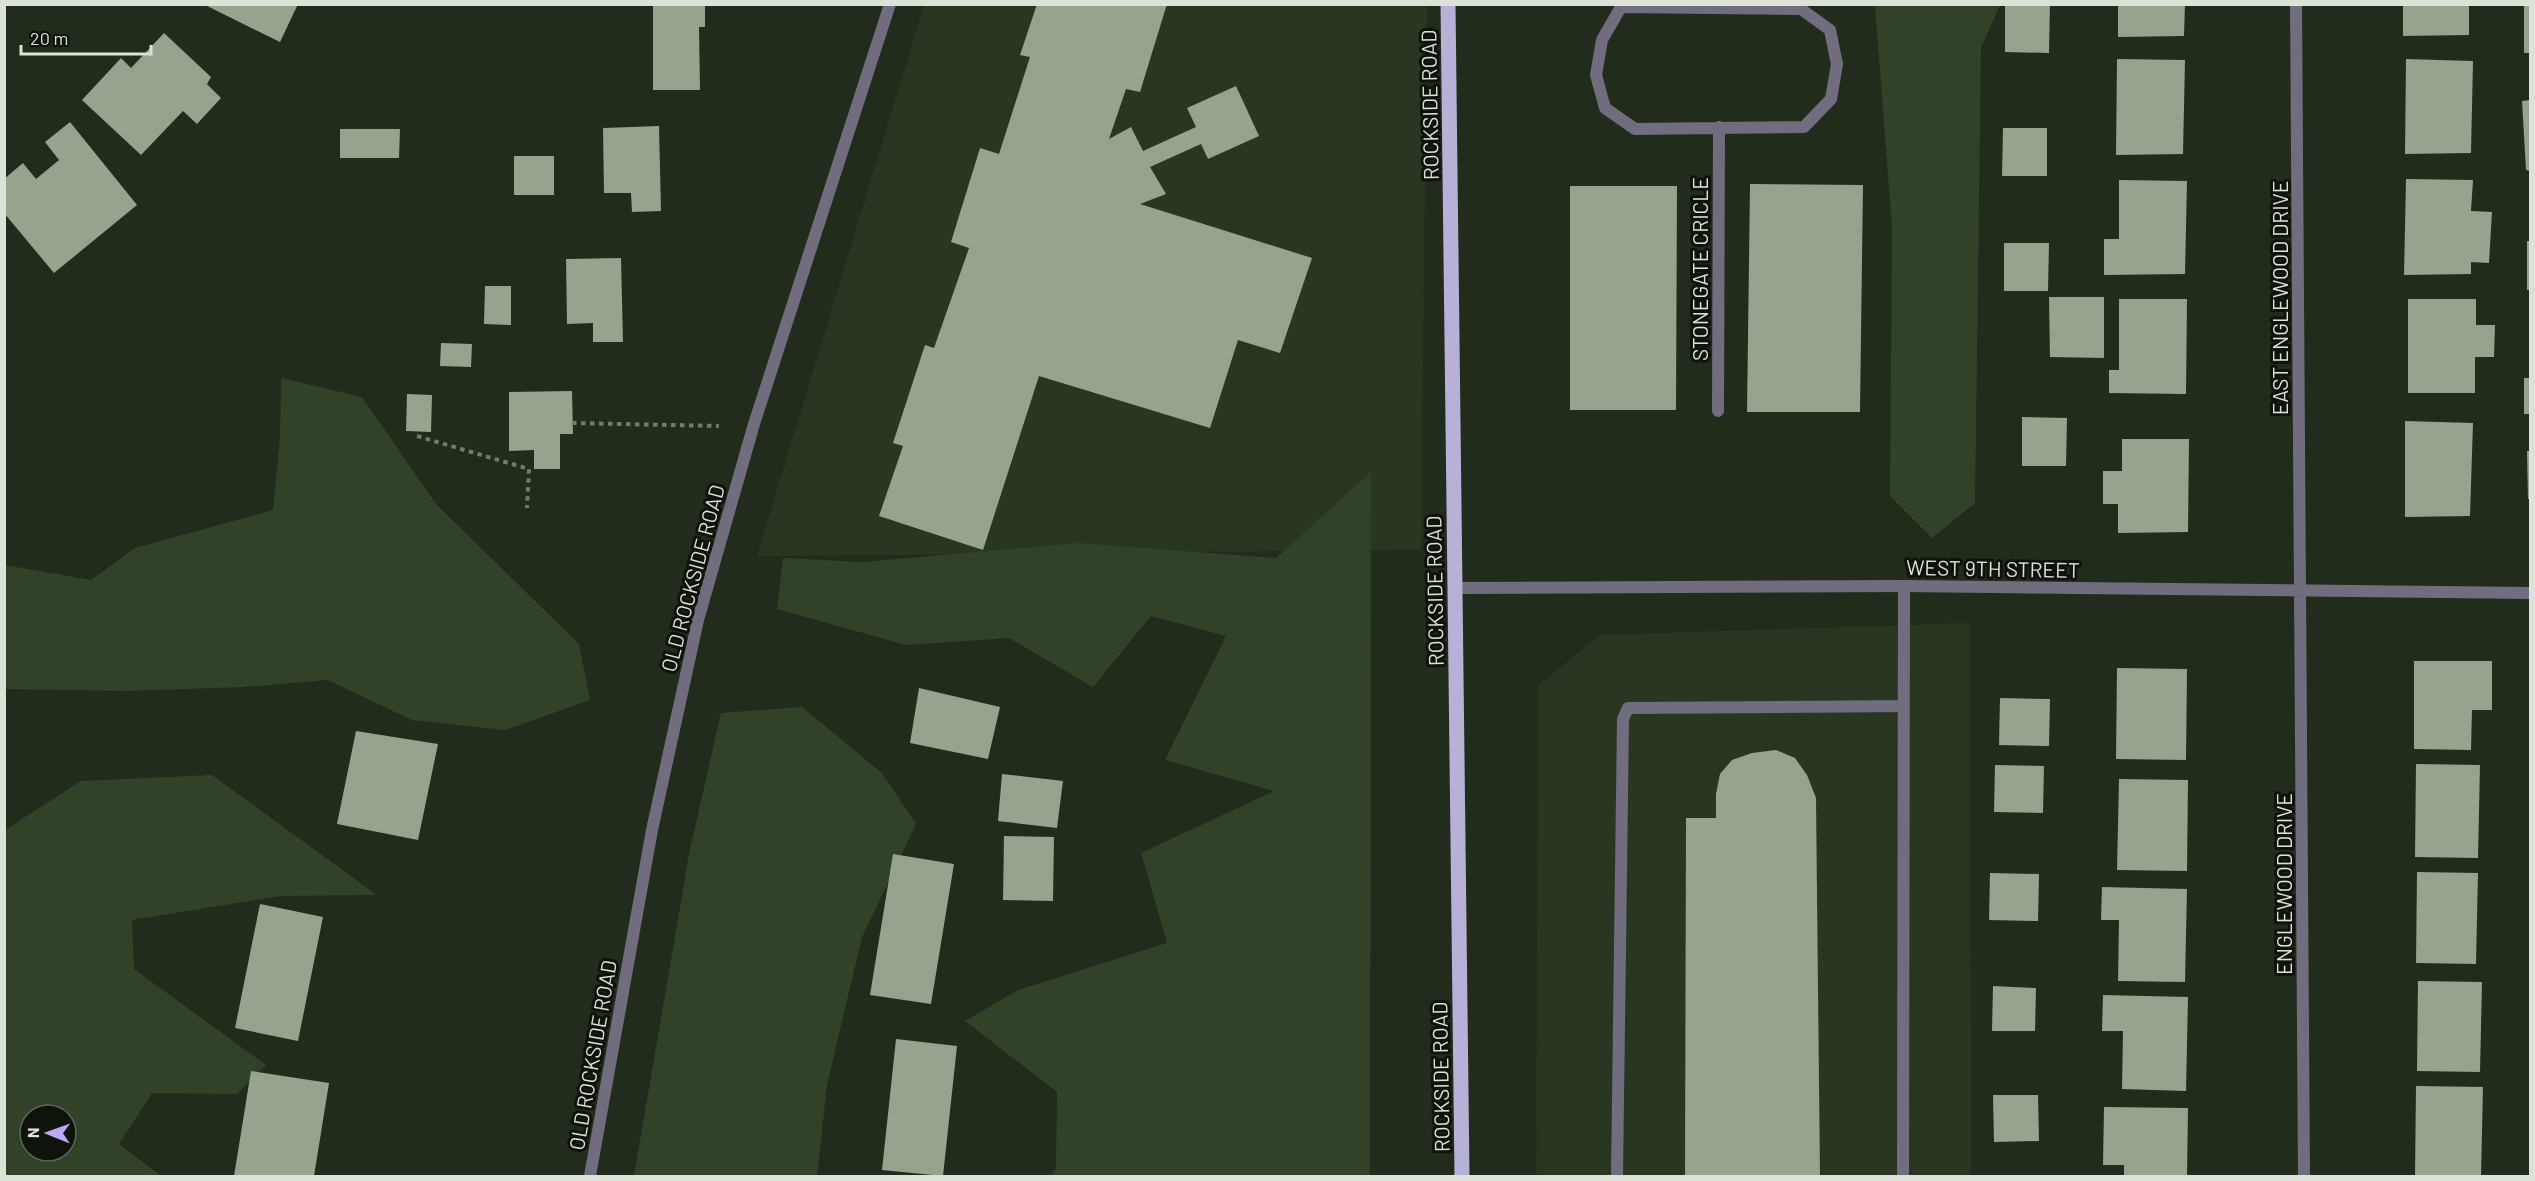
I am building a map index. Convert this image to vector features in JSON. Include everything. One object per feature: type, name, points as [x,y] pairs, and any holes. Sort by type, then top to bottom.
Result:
[{"type":"main road","name":"ROCKSIDE ROAD","points":[[1448,4],[1462,1176]]},
{"type":"street","name":"OLD ROCKSIDE ROAD","points":[[590,1176],[652,830],[698,620],[754,424],[890,4]]},
{"type":"street","name":"EAST ENGLEWOOD DRIVE","points":[[2296,4],[2301,590]]},
{"type":"street","points":[[1621,6],[1801,9],[1830,30],[1837,64],[1831,99],[1804,127],[1635,129],[1605,108],[1596,75],[1602,40],[1621,6]]},
{"type":"street","name":"STONEGATE CRICLE","points":[[1718,411],[1719,127]]},
{"type":"street","name":"WEST 9TH STREET","points":[[1455,588],[1904,586],[2530,593]]},
{"type":"street","points":[[1903,1176],[1904,586]]},
{"type":"street","name":"ENGLEWOOD DRIVE","points":[[2301,590],[2304,1176]]},
{"type":"street","points":[[1617,1176],[1623,719],[1628,708],[1904,706]]},
{"type":"path","points":[[572,423],[719,426]]},
{"type":"path","points":[[417,436],[528,469],[527,508]]},
{"type":"shaded area","points":[[924,5],[1427,5],[1421,550],[757,556]]},
{"type":"shaded area","points":[[1875,5],[2000,5],[1981,48],[1975,503],[1932,538],[1890,496],[1892,227]]},
{"type":"shaded area","points":[[281,378],[362,397],[436,504],[579,644],[590,700],[505,730],[412,720],[328,680],[244,687],[127,691],[5,689],[5,565],[91,580],[135,548],[273,510],[280,437]]},
{"type":"shaded area","points":[[1371,472],[1370,1176],[1051,1176],[1056,1168],[1057,1092],[965,1021],[1018,990],[1167,943],[1141,853],[1274,791],[1165,760],[1226,636],[1151,616],[1093,687],[1009,638],[906,645],[777,609],[783,558],[862,562],[1078,543],[1276,558]]},
{"type":"shaded area","points":[[1970,623],[1971,1176],[1536,1176],[1538,686],[1600,635]]},
{"type":"shaded area","points":[[802,707],[882,773],[916,824],[862,937],[827,1085],[817,1176],[634,1176],[690,849],[721,713]]},
{"type":"shaded area","points":[[212,775],[377,895],[281,896],[132,920],[134,969],[266,1065],[237,1094],[152,1093],[119,1144],[161,1176],[5,1176],[5,830],[81,781]]},
{"type":"building","points":[[203,4],[298,4],[280,42]]},
{"type":"building","points":[[653,4],[705,4],[705,27],[699,27],[700,90],[653,90]]},
{"type":"building","points":[[1037,4],[1167,4],[1140,92],[1126,89],[1109,139],[1131,127],[1143,151],[1196,127],[1187,108],[1236,86],[1259,136],[1208,159],[1201,144],[1150,167],[1166,194],[1140,204],[1312,258],[1280,353],[1238,340],[1210,428],[1039,376],[983,550],[879,516],[903,446],[893,443],[925,345],[934,348],[969,248],[951,242],[980,148],[999,154],[1030,57],[1020,55]]},
{"type":"building","points":[[2005,4],[2050,4],[2049,53],[2005,52]]},
{"type":"building","points":[[2118,4],[2185,4],[2184,36],[2118,37]]},
{"type":"building","points":[[2403,4],[2469,4],[2469,35],[2403,36]]},
{"type":"building","points":[[2524,4],[2530,4],[2530,53],[2524,53]]},
{"type":"building","points":[[164,33],[211,77],[207,84],[221,98],[197,124],[183,111],[141,155],[82,100],[121,58],[131,68]]},
{"type":"building","points":[[2117,59],[2185,60],[2183,154],[2116,155]]},
{"type":"building","points":[[2406,59],[2473,61],[2471,153],[2405,154]]},
{"type":"building","points":[[2530,100],[2530,171],[2526,170],[2522,101]]},
{"type":"building","points":[[70,122],[137,205],[54,273],[4,213],[4,179],[23,163],[36,179],[59,160],[45,142]]},
{"type":"building","points":[[659,126],[661,211],[632,212],[631,193],[604,193],[603,128]]},
{"type":"building","points":[[2003,128],[2047,128],[2047,176],[2002,176]]},
{"type":"building","points":[[340,129],[400,129],[399,158],[340,158]]},
{"type":"building","points":[[514,156],[554,156],[554,195],[514,195]]},
{"type":"building","points":[[2406,179],[2473,180],[2471,211],[2492,212],[2489,263],[2471,262],[2471,274],[2404,275]]},
{"type":"building","points":[[2119,180],[2187,181],[2185,274],[2104,275],[2104,239],[2119,239]]},
{"type":"building","points":[[1750,184],[1863,185],[1860,412],[1747,412]]},
{"type":"building","points":[[1570,186],[1677,186],[1676,410],[1570,410]]},
{"type":"building","points":[[2527,241],[2530,241],[2530,290],[2527,290]]},
{"type":"building","points":[[2004,243],[2049,243],[2048,291],[2004,291]]},
{"type":"building","points":[[621,258],[623,342],[593,342],[593,323],[567,324],[566,259]]},
{"type":"building","points":[[485,286],[511,286],[511,325],[484,324]]},
{"type":"building","points":[[2049,297],[2104,297],[2104,358],[2050,357]]},
{"type":"building","points":[[2119,299],[2187,299],[2186,394],[2109,393],[2109,370],[2119,370]]},
{"type":"building","points":[[2408,299],[2476,299],[2476,325],[2495,325],[2494,357],[2475,357],[2475,393],[2408,393]]},
{"type":"building","points":[[441,343],[472,344],[471,367],[440,366]]},
{"type":"building","points":[[2524,378],[2530,378],[2530,414],[2524,414]]},
{"type":"building","points":[[572,391],[573,434],[560,434],[560,469],[534,469],[534,450],[509,451],[509,392]]},
{"type":"building","points":[[407,394],[432,395],[431,432],[406,431]]},
{"type":"building","points":[[2022,417],[2067,418],[2066,466],[2022,466]]},
{"type":"building","points":[[2405,421],[2473,423],[2470,516],[2405,517]]},
{"type":"building","points":[[2122,439],[2189,439],[2188,532],[2118,533],[2118,504],[2103,504],[2103,471],[2122,471]]},
{"type":"building","points":[[2527,451],[2530,451],[2530,499],[2528,499]]},
{"type":"building","points":[[2414,661],[2492,661],[2492,710],[2472,710],[2471,750],[2414,749]]},
{"type":"building","points":[[2117,668],[2187,669],[2186,760],[2116,759]]},
{"type":"building","points":[[919,688],[1000,707],[988,759],[910,743]]},
{"type":"building","points":[[2000,698],[2050,699],[2049,746],[1999,745]]},
{"type":"building","points":[[356,731],[438,744],[418,840],[337,824]]},
{"type":"building","points":[[1776,750],[1795,758],[1807,775],[1816,798],[1820,1176],[1685,1176],[1686,818],[1716,818],[1716,794],[1720,774],[1732,760],[1752,753]]},
{"type":"building","points":[[2416,764],[2480,765],[2478,858],[2415,857]]},
{"type":"building","points":[[1995,765],[2044,766],[2043,813],[1994,812]]},
{"type":"building","points":[[1002,774],[1063,781],[1057,828],[998,821]]},
{"type":"building","points":[[2119,779],[2188,780],[2187,871],[2117,870]]},
{"type":"building","points":[[1004,836],[1054,837],[1053,901],[1003,900]]},
{"type":"building","points":[[893,854],[954,864],[931,1004],[870,995]]},
{"type":"building","points":[[2417,872],[2478,873],[2476,964],[2416,963]]},
{"type":"building","points":[[1990,873],[2039,874],[2038,921],[1989,920]]},
{"type":"building","points":[[2102,887],[2187,889],[2185,982],[2118,981],[2119,920],[2101,920]]},
{"type":"building","points":[[260,904],[323,917],[298,1041],[235,1028]]},
{"type":"building","points":[[2418,981],[2482,982],[2480,1072],[2417,1071]]},
{"type":"building","points":[[1993,986],[2036,988],[2035,1031],[1992,1031]]},
{"type":"building","points":[[2103,995],[2188,997],[2186,1091],[2122,1089],[2123,1031],[2102,1031]]},
{"type":"building","points":[[896,1039],[957,1046],[943,1176],[882,1170]]},
{"type":"building","points":[[251,1071],[329,1083],[314,1176],[234,1176]]},
{"type":"building","points":[[2416,1086],[2483,1087],[2481,1176],[2415,1176]]},
{"type":"building","points":[[1993,1095],[2038,1095],[2039,1141],[1994,1142]]},
{"type":"building","points":[[2104,1107],[2188,1108],[2187,1176],[2124,1176],[2124,1165],[2103,1165]]}]
